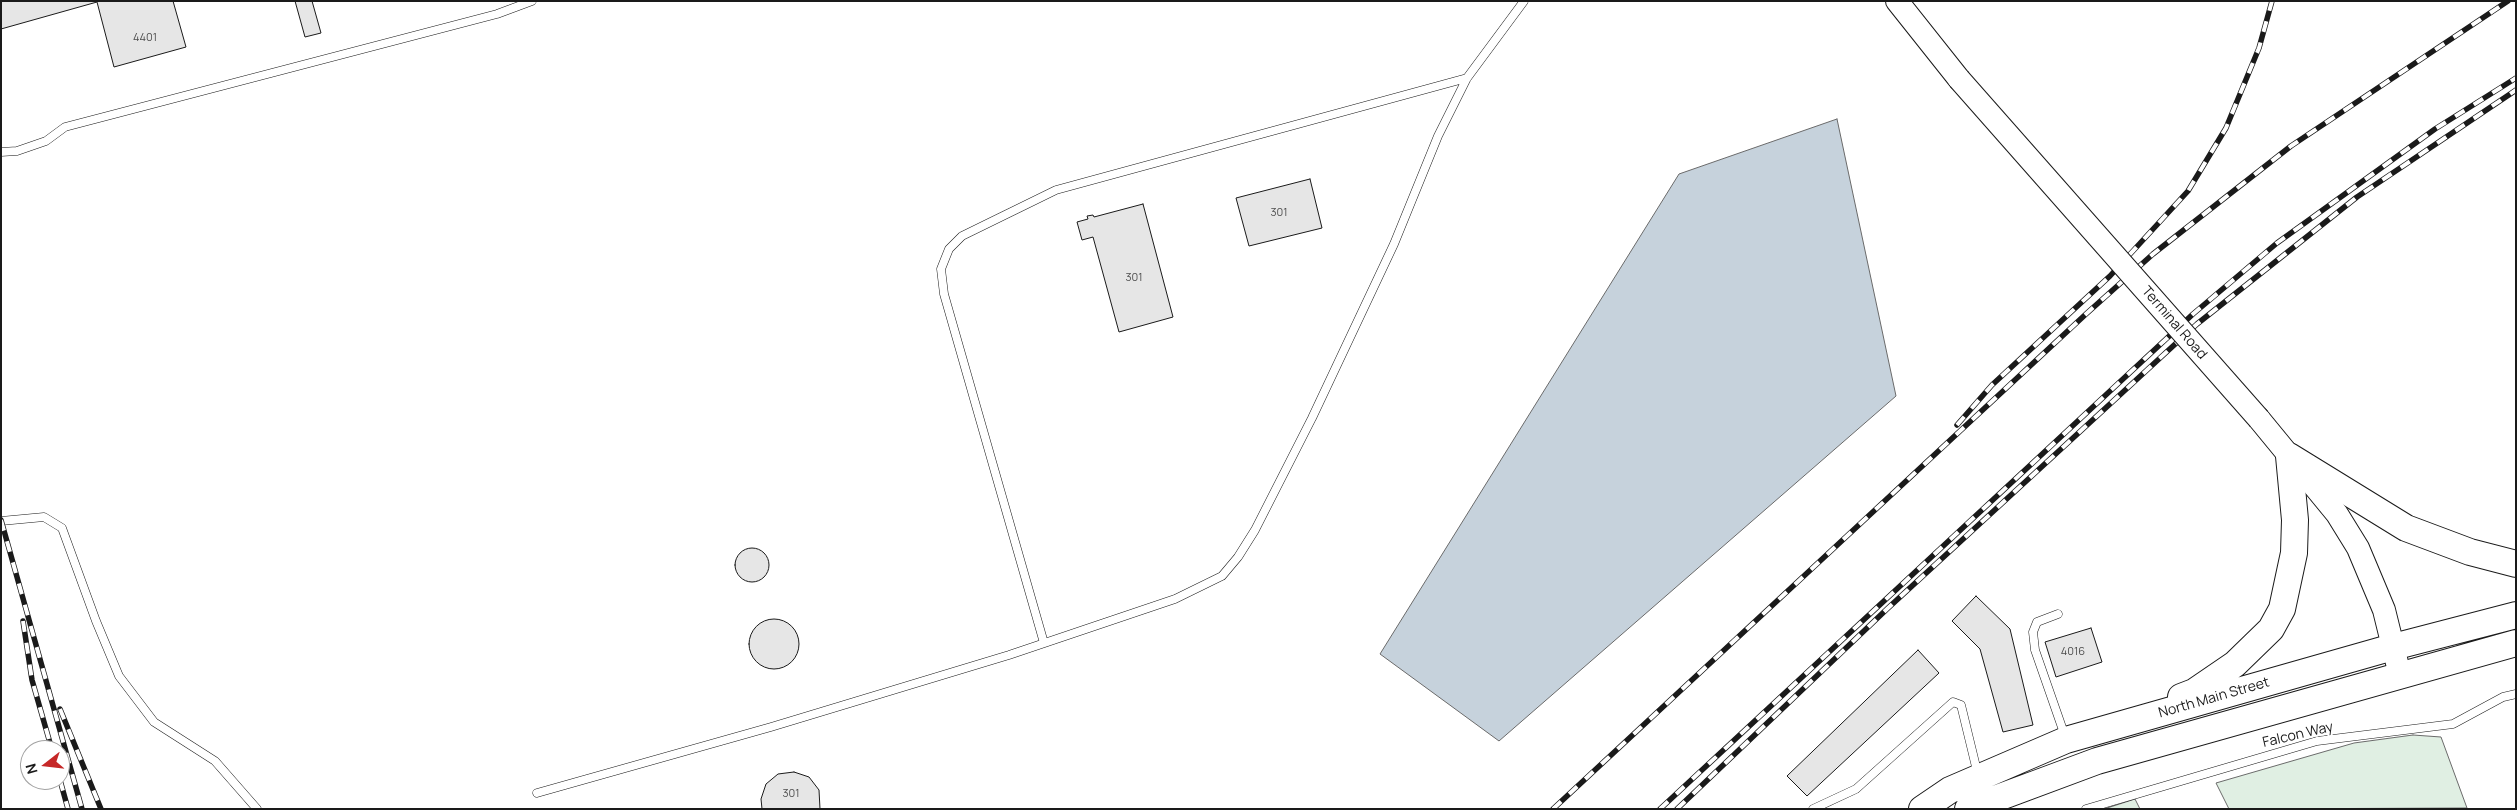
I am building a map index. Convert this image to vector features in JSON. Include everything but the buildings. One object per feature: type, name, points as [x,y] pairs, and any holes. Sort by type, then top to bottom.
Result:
[{"type":"main road","name":"Terminal Road","points":[[1897,1],[1959,79],[2259,419],[2337,514],[2358,548],[2384,610],[2400,675]]},
{"type":"main road","points":[[2289,456],[2406,528],[2470,552],[2516,564]]},
{"type":"main road","points":[[2066,740],[2194,692],[2235,664],[2271,629],[2282,608],[2294,553],[2295,520],[2289,456]]},
{"type":"main road","name":"North Main Street","points":[[1975,798],[2066,740],[2393,647],[2516,615]]},
{"type":"main road","name":"North Main Street","points":[[1922,809],[1950,790],[1975,798],[2097,761],[2516,643]]},
{"type":"lane","points":[[1,152],[17,150],[46,141],[65,127],[498,14],[532,1]]},
{"type":"lane","points":[[537,792],[771,727],[1044,643],[1175,599],[1222,576],[1238,557],[1255,530],[1312,418],[1394,244],[1438,136],[1467,78],[1524,1]]},
{"type":"lane","points":[[1044,643],[944,294],[941,269],[949,249],[962,236],[1056,190],[1467,78]]},
{"type":"lane","points":[[1,521],[44,517],[62,528],[96,621],[119,676],[154,722],[215,761],[257,809]]},
{"type":"lane","points":[[2058,614],[2037,622],[2033,632],[2035,650],[2066,740]]},
{"type":"lane","name":"Falcon Way","points":[[2086,809],[2317,741],[2452,724],[2503,697],[2516,694]]},
{"type":"lane","points":[[1813,809],[1856,789],[1953,702],[1961,705],[1975,798]]},
{"type":"green space","points":[[2413,735],[2441,737],[2467,808],[2229,809],[2216,783],[2354,743]]},
{"type":"green space","points":[[2135,799],[2140,809],[2104,809]]},
{"type":"shaded area","points":[[1837,119],[1896,396],[1499,741],[1380,654],[1679,174]]},
{"type":"railway","points":[[1957,425],[1992,385],[2110,276],[2188,191],[2226,128],[2259,48],[2272,1]]},
{"type":"railway","points":[[1553,809],[2153,254],[2291,146],[2508,1]]},
{"type":"railway","points":[[1660,809],[2193,314],[2277,243],[2435,129],[2516,78]]},
{"type":"railway","points":[[1677,809],[1887,609],[2197,324],[2357,197],[2516,90]]},
{"type":"railway","points":[[1,520],[82,809]]},
{"type":"railway","points":[[23,621],[32,680],[49,740]]},
{"type":"railway","points":[[60,709],[101,809]]},
{"type":"railway","points":[[63,790],[68,809]]}]
